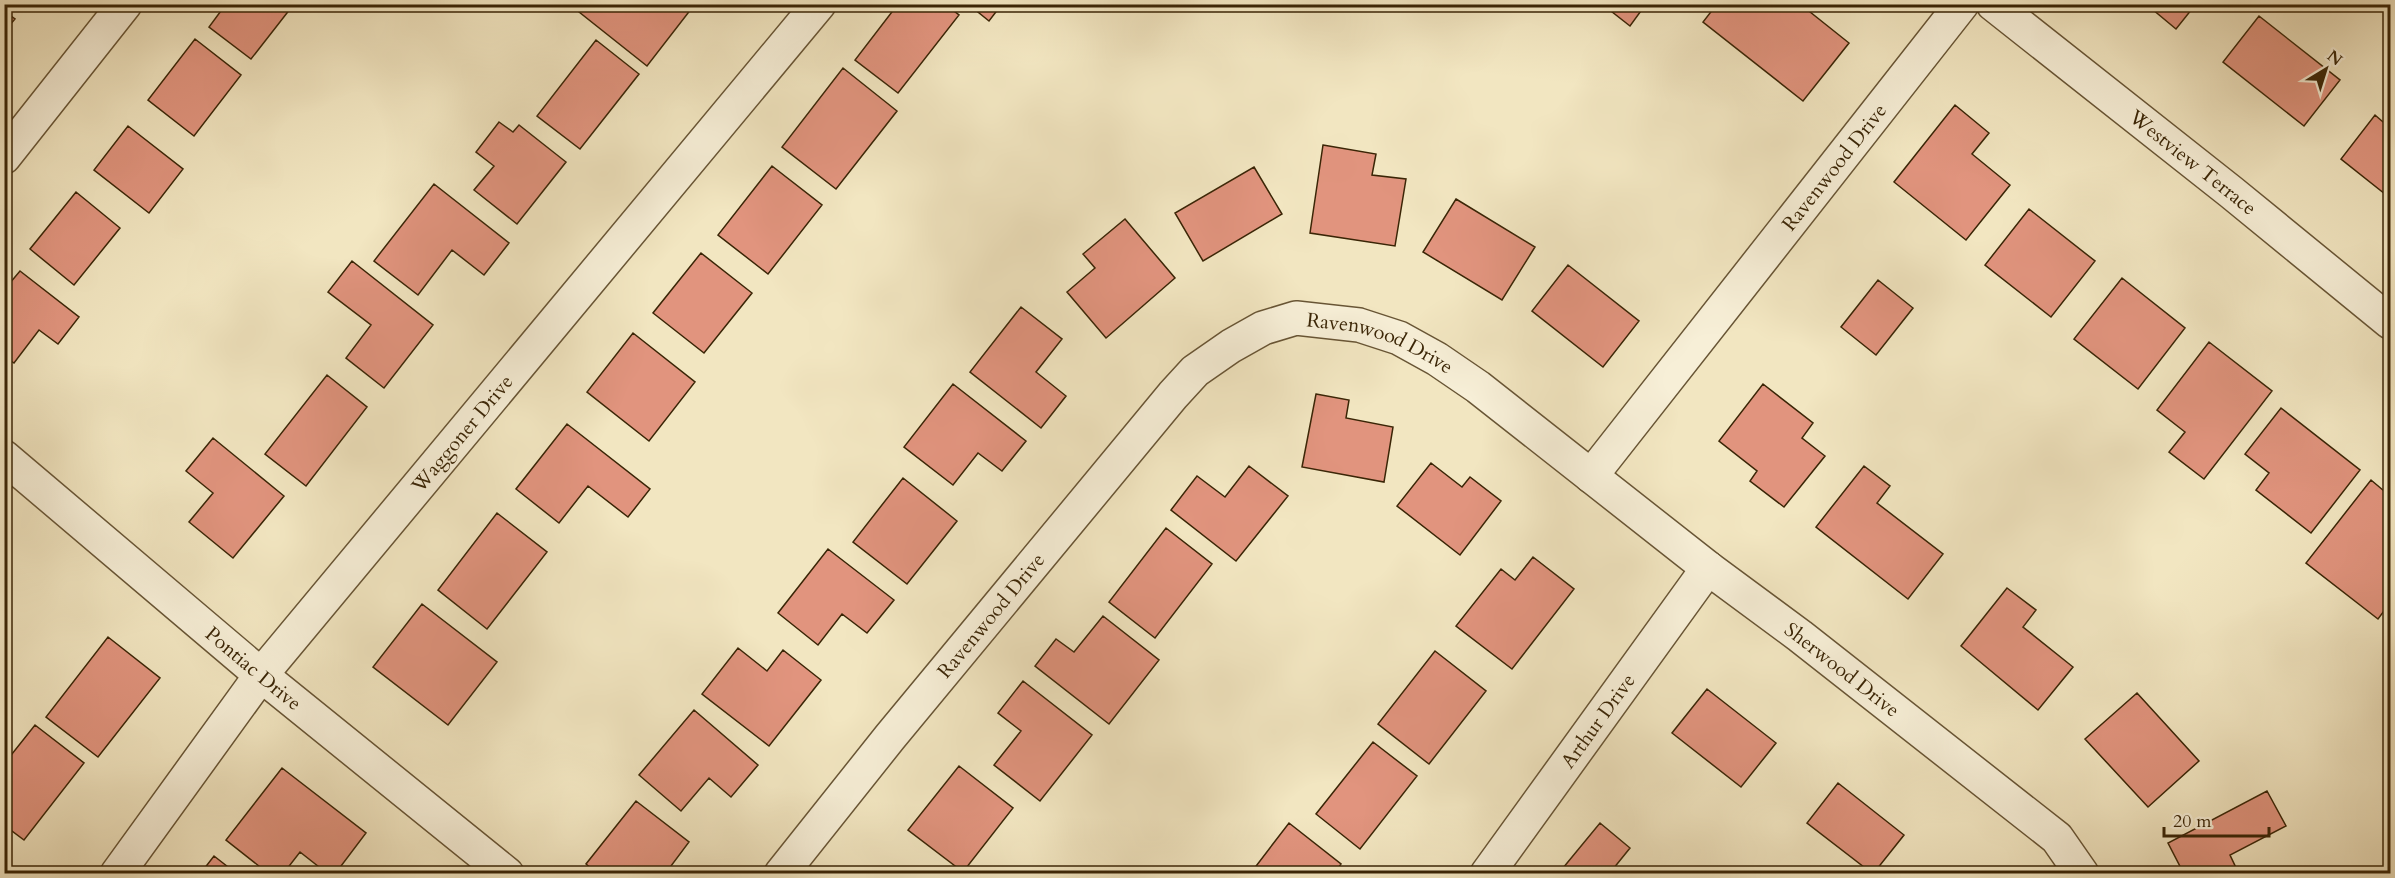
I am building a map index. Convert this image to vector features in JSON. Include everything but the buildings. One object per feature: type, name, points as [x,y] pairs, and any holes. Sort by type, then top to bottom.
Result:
[{"type":"street","points":[[4,157],[125,4]]},
{"type":"street","name":"Waggoner Drive","points":[[117,873],[261,675],[819,4]]},
{"type":"street","name":"Ravenwood Drive","points":[[781,873],[890,737],[1173,395],[1195,371],[1231,346],[1263,328],[1296,318],[1328,320],[1359,325],[1399,338],[1437,359],[1478,387],[1592,476],[1962,4]]},
{"type":"street","name":"Westview Terrace","points":[[1993,4],[2391,322]]},
{"type":"street","name":"Pontiac Drive","points":[[4,457],[261,675],[507,873]]},
{"type":"street","name":"Sherwood Drive","points":[[1592,476],[2057,838],[2082,873]]},
{"type":"street","name":"Arthur Drive","points":[[1487,873],[1708,568]]}]
